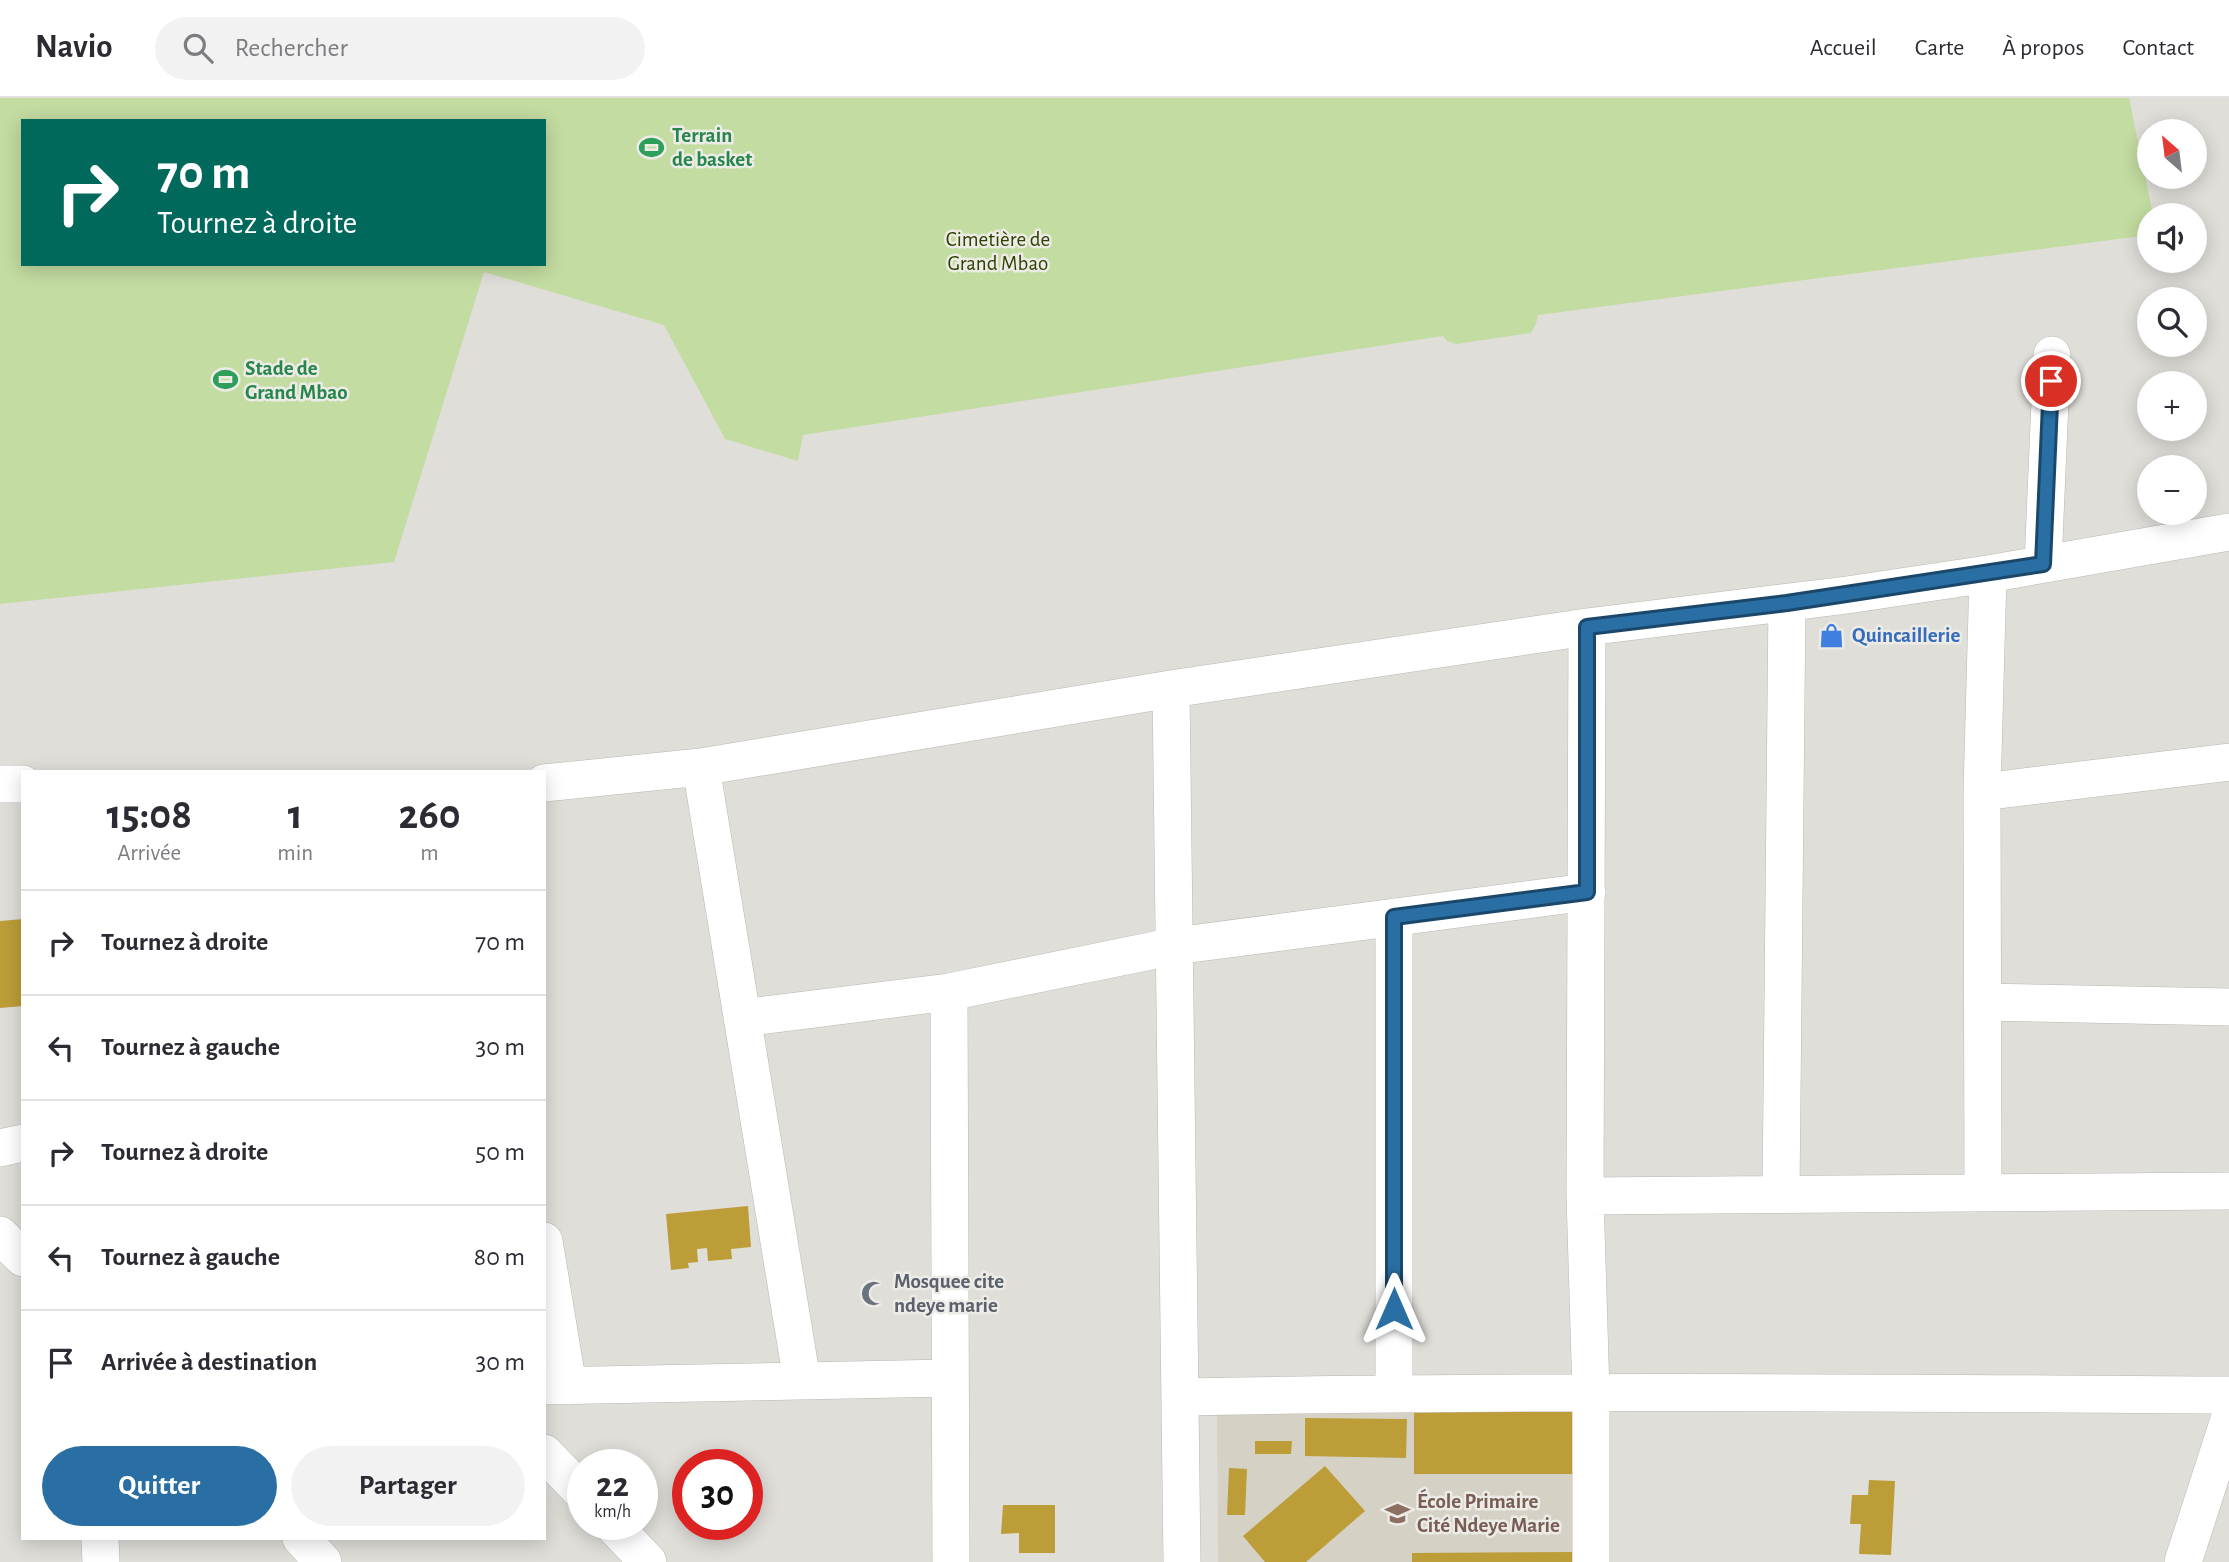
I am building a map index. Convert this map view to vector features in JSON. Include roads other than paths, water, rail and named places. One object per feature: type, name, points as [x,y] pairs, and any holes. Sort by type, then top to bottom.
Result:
[{"type":"street","points":[[2043,564],[2052,355]]},
{"type":"street","points":[[546,783],[701,767],[1171,688],[1587,627],[1787,603],[1988,574],[2229,532]]},
{"type":"street","points":[[1983,1193],[1982,792],[1988,574]]},
{"type":"street","points":[[1782,1194],[1787,603]]},
{"type":"street","points":[[1587,627],[1585,1196],[1591,1392],[1591,1562]]},
{"type":"street","points":[[1171,688],[1182,1562]]},
{"type":"street","points":[[1982,792],[2229,762]]},
{"type":"street","points":[[701,767],[802,1381]]},
{"type":"street","points":[[0,784],[21,784]]},
{"type":"street","points":[[742,1018],[949,992],[1175,946],[1587,892]]},
{"type":"street","points":[[1394,917],[1394,1392]]},
{"type":"street","points":[[949,992],[951,1562]]},
{"type":"street","points":[[1983,1002],[2229,1007]]},
{"type":"street","points":[[0,1147],[21,1143]]},
{"type":"street","points":[[1585,1196],[2229,1191]]},
{"type":"street","points":[[0,1235],[21,1256]]},
{"type":"street","points":[[546,1265],[556,1386],[950,1378]]},
{"type":"street","points":[[1180,1397],[1394,1392],[2229,1395]]},
{"type":"street","points":[[2183,1562],[2229,1420]]},
{"type":"street","points":[[546,1455],[567,1477]]},
{"type":"street","points":[[100,1540],[101,1562]]},
{"type":"street","points":[[303,1540],[323,1562]]},
{"type":"street","points":[[627,1540],[648,1562]]},
{"type":"place","name":"Terrain de basket","points":[[652,147]]},
{"type":"place","name":"Stade de Grand Mbao","points":[[225,380]]},
{"type":"place","name":"Quincaillerie","points":[[1832,635]]},
{"type":"place","name":"Mosquee cite ndeye marie","points":[[874,1293]]},
{"type":"place","name":"École Primaire Cité Ndeye Marie","points":[[1397,1513]]},
{"type":"park label","name":"Cimetière de Grand Mbao","points":[[998,251]]}]
